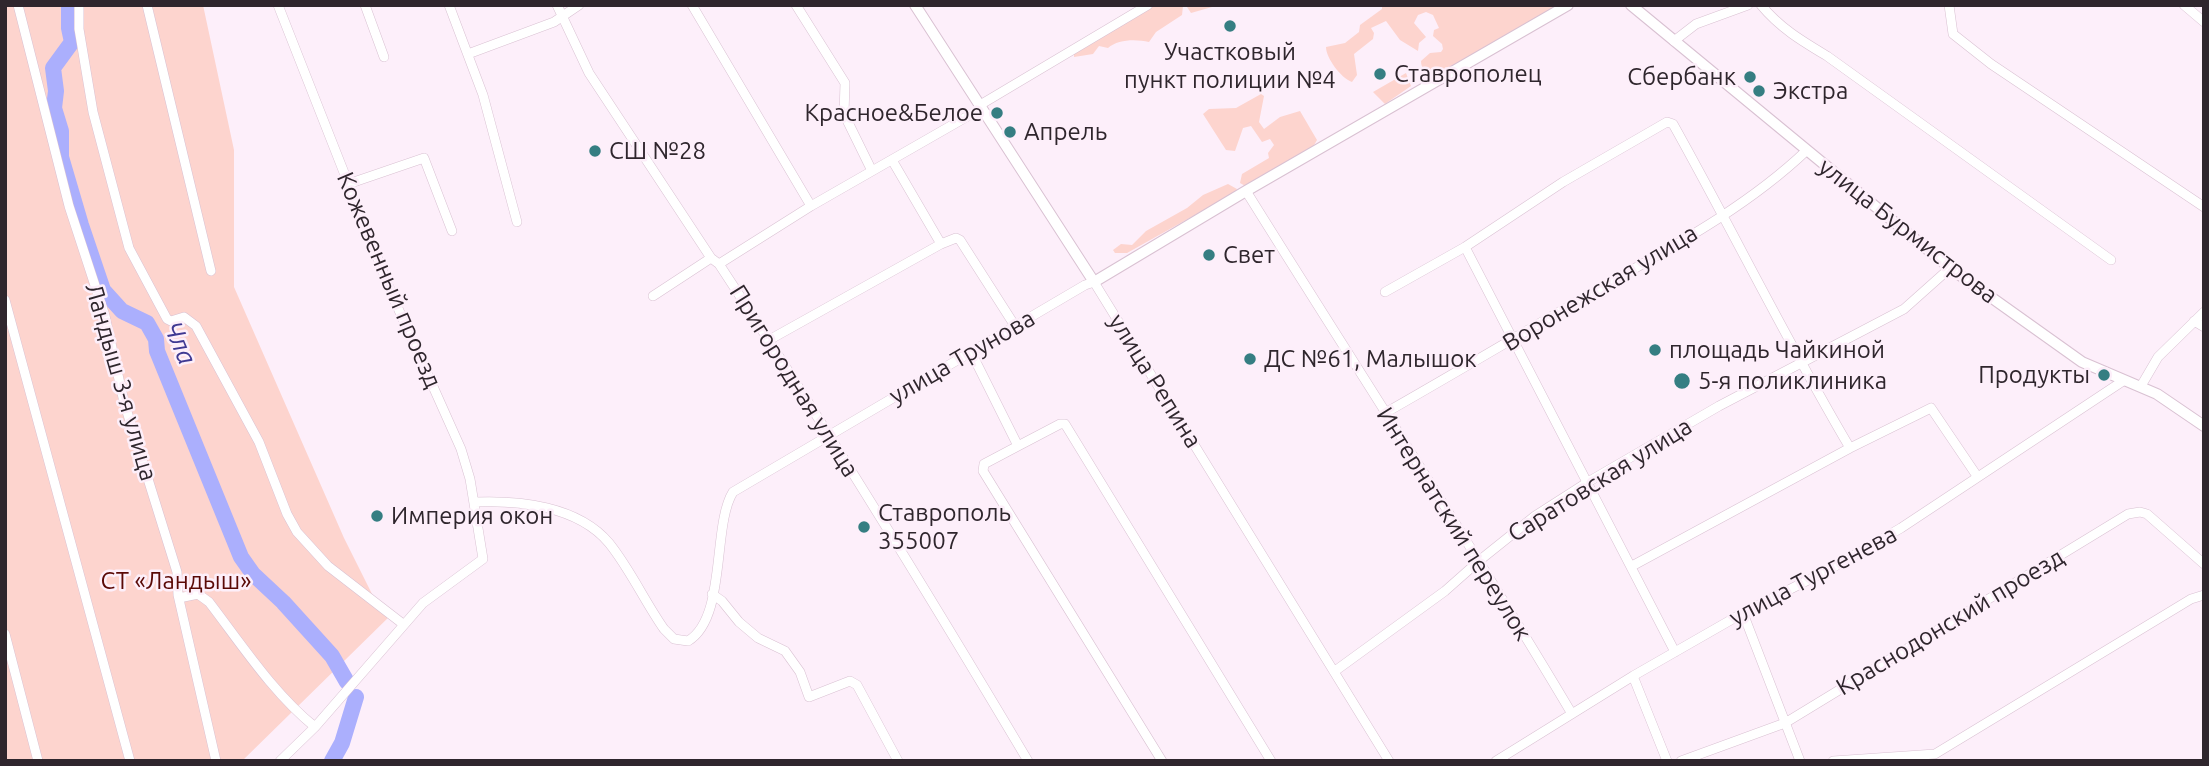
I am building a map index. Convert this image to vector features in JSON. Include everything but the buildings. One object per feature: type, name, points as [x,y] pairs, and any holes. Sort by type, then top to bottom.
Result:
[{"type":"street","name":"Ландыш 3-я улица","points":[[19,5],[69,206],[105,316],[124,402],[177,572],[179,598],[216,761]]},
{"type":"street","points":[[79,5],[79,29],[93,112],[129,248],[167,319],[171,321],[184,317],[196,326],[259,442],[287,514],[297,532],[328,566],[403,624],[316,727],[280,761]]},
{"type":"street","points":[[147,5],[211,271]]},
{"type":"street","name":"Кожевенный проезд","points":[[278,5],[393,297],[461,449],[474,502],[483,559],[443,586],[403,624]]},
{"type":"street","points":[[365,5],[384,57]]},
{"type":"street","points":[[449,5],[483,95],[517,222]]},
{"type":"street","name":"Пригородная улица","points":[[556,5],[589,73],[769,340],[909,562],[1028,761]]},
{"type":"street","points":[[468,54],[554,22],[579,5]]},
{"type":"street","points":[[692,5],[811,205]]},
{"type":"street","points":[[796,5],[845,83],[844,114],[872,171]]},
{"type":"street","name":"улица Репина","points":[[915,5],[1094,282],[1389,761]]},
{"type":"street","points":[[653,296],[892,160],[1148,5]]},
{"type":"street","name":"улица Трунова","points":[[474,502],[501,501],[530,505],[563,514],[592,528],[607,541],[648,607],[674,639],[683,642],[694,638],[706,617],[719,569],[726,508],[733,492],[1568,5]]},
{"type":"street","name":"улица Бурмистрова","points":[[1631,5],[1950,268],[2082,362],[2123,381],[2141,386],[2204,426]]},
{"type":"street","points":[[1674,41],[1696,24],[1748,5]]},
{"type":"street","points":[[1761,5],[1774,21],[1794,37],[1827,56],[2111,260]]},
{"type":"street","points":[[1949,5],[1953,34],[1969,47],[2204,207]]},
{"type":"street","points":[[2184,5],[2204,22]]},
{"type":"street","points":[[1385,292],[1465,247],[1563,182],[1667,122],[1673,124],[1800,364],[1850,448]]},
{"type":"street","name":"Воронежская улица","points":[[1385,413],[1512,341],[1723,214],[1782,175],[1807,151]]},
{"type":"street","points":[[348,184],[424,158],[452,231]]},
{"type":"street","points":[[892,160],[941,244]]},
{"type":"street","name":"Интернатский переулок","points":[[1246,191],[1480,560],[1572,714]]},
{"type":"street","points":[[769,340],[952,238],[960,240],[1015,326]]},
{"type":"street","points":[[1465,247],[1675,652]]},
{"type":"street","name":"Саратовская улица","points":[[1335,671],[1445,591],[1535,516],[1719,406],[1904,309],[1950,268]]},
{"type":"street","points":[[5,300],[130,761]]},
{"type":"street","points":[[2141,386],[2158,357],[2204,312]]},
{"type":"street","points":[[2194,321],[2204,327]]},
{"type":"street","points":[[971,352],[1018,446]]},
{"type":"street","name":"улица Тургенева","points":[[1496,761],[1633,676],[1901,528],[2123,381]]},
{"type":"street","points":[[1632,566],[1850,448],[1931,408],[1977,476]]},
{"type":"street","points":[[1162,761],[983,471],[984,464],[1060,424],[1065,424],[1270,761]]},
{"type":"street","name":"Краснодонский проезд","points":[[1681,761],[1785,723],[2128,514],[2147,514],[2204,564]]},
{"type":"street","points":[[179,598],[198,594],[209,602],[289,703],[316,727]]},
{"type":"street","points":[[712,594],[758,638],[785,651],[800,672],[809,697],[850,681],[857,685],[898,761]]},
{"type":"street","points":[[1833,761],[1934,754],[2190,599],[2204,595]]},
{"type":"street","points":[[1743,613],[1800,761]]},
{"type":"street","points":[[5,634],[38,761]]},
{"type":"street","points":[[1633,676],[1667,761]]},
{"type":"green space","name":"СТ «Ландыш»","points":[[5,5],[203,5],[234,150],[234,287],[344,538],[373,596],[393,613],[242,761],[5,761]]},
{"type":"green space","points":[[1156,5],[1219,5],[1191,13],[1183,6],[1182,15],[1156,32],[1149,42],[1122,41],[1108,48],[1099,46],[1093,54],[1074,57],[1074,52]]},
{"type":"green space","points":[[1382,5],[1559,5],[1433,79],[1424,72],[1421,61],[1430,53],[1441,52],[1443,49],[1442,44],[1433,36],[1434,30],[1439,28],[1433,15],[1426,12],[1418,15],[1414,23],[1426,37],[1419,43],[1418,51],[1400,40],[1386,21],[1371,28],[1373,39],[1354,54],[1357,75],[1352,82],[1335,67],[1326,47],[1345,43],[1359,32],[1360,25],[1382,9]]},
{"type":"green space","points":[[1406,73],[1411,86],[1385,104],[1373,92]]},
{"type":"green space","points":[[1261,94],[1264,96],[1259,122],[1264,129],[1280,117],[1300,111],[1317,140],[1313,147],[1247,187],[1240,183],[1242,174],[1269,158],[1268,153],[1274,145],[1270,139],[1262,142],[1251,126],[1243,128],[1235,151],[1226,150],[1203,114],[1209,109],[1236,108]]},
{"type":"green space","points":[[1228,184],[1237,189],[1236,192],[1127,253],[1115,253],[1113,250],[1121,244],[1132,245],[1146,231],[1187,208],[1203,195]]},
{"type":"waterway","name":"Чла","points":[[69,5],[72,42],[53,68],[56,91],[54,108],[61,131],[61,157],[103,290],[122,311],[147,323],[156,339],[157,351],[241,557],[253,574],[283,602],[332,656],[347,682]]},
{"type":"waterway","name":"Чла","points":[[332,761],[342,743],[356,697]]},
{"type":"place","name":"Участковый пункт полиции №4","points":[[1230,26]]},
{"type":"place","name":"Ставрополец","points":[[1380,74]]},
{"type":"place","name":"Сбербанк","points":[[1750,77]]},
{"type":"place","name":"Экстра","points":[[1759,91]]},
{"type":"place","name":"Красное&Белое","points":[[997,113]]},
{"type":"place","name":"Апрель","points":[[1010,132]]},
{"type":"place","name":"СШ №28","points":[[595,151]]},
{"type":"place","name":"Свет","points":[[1209,255]]},
{"type":"place","name":"площадь Чайкиной","points":[[1655,350]]},
{"type":"place","name":"ДС №61, Малышок","points":[[1250,359]]},
{"type":"place","name":"Продукты","points":[[2104,375]]},
{"type":"place","name":"5-я поликлиника","points":[[1682,381]]},
{"type":"place","name":"Империя окон","points":[[377,516]]},
{"type":"place","name":"Ставрополь 355007","points":[[864,527]]}]
